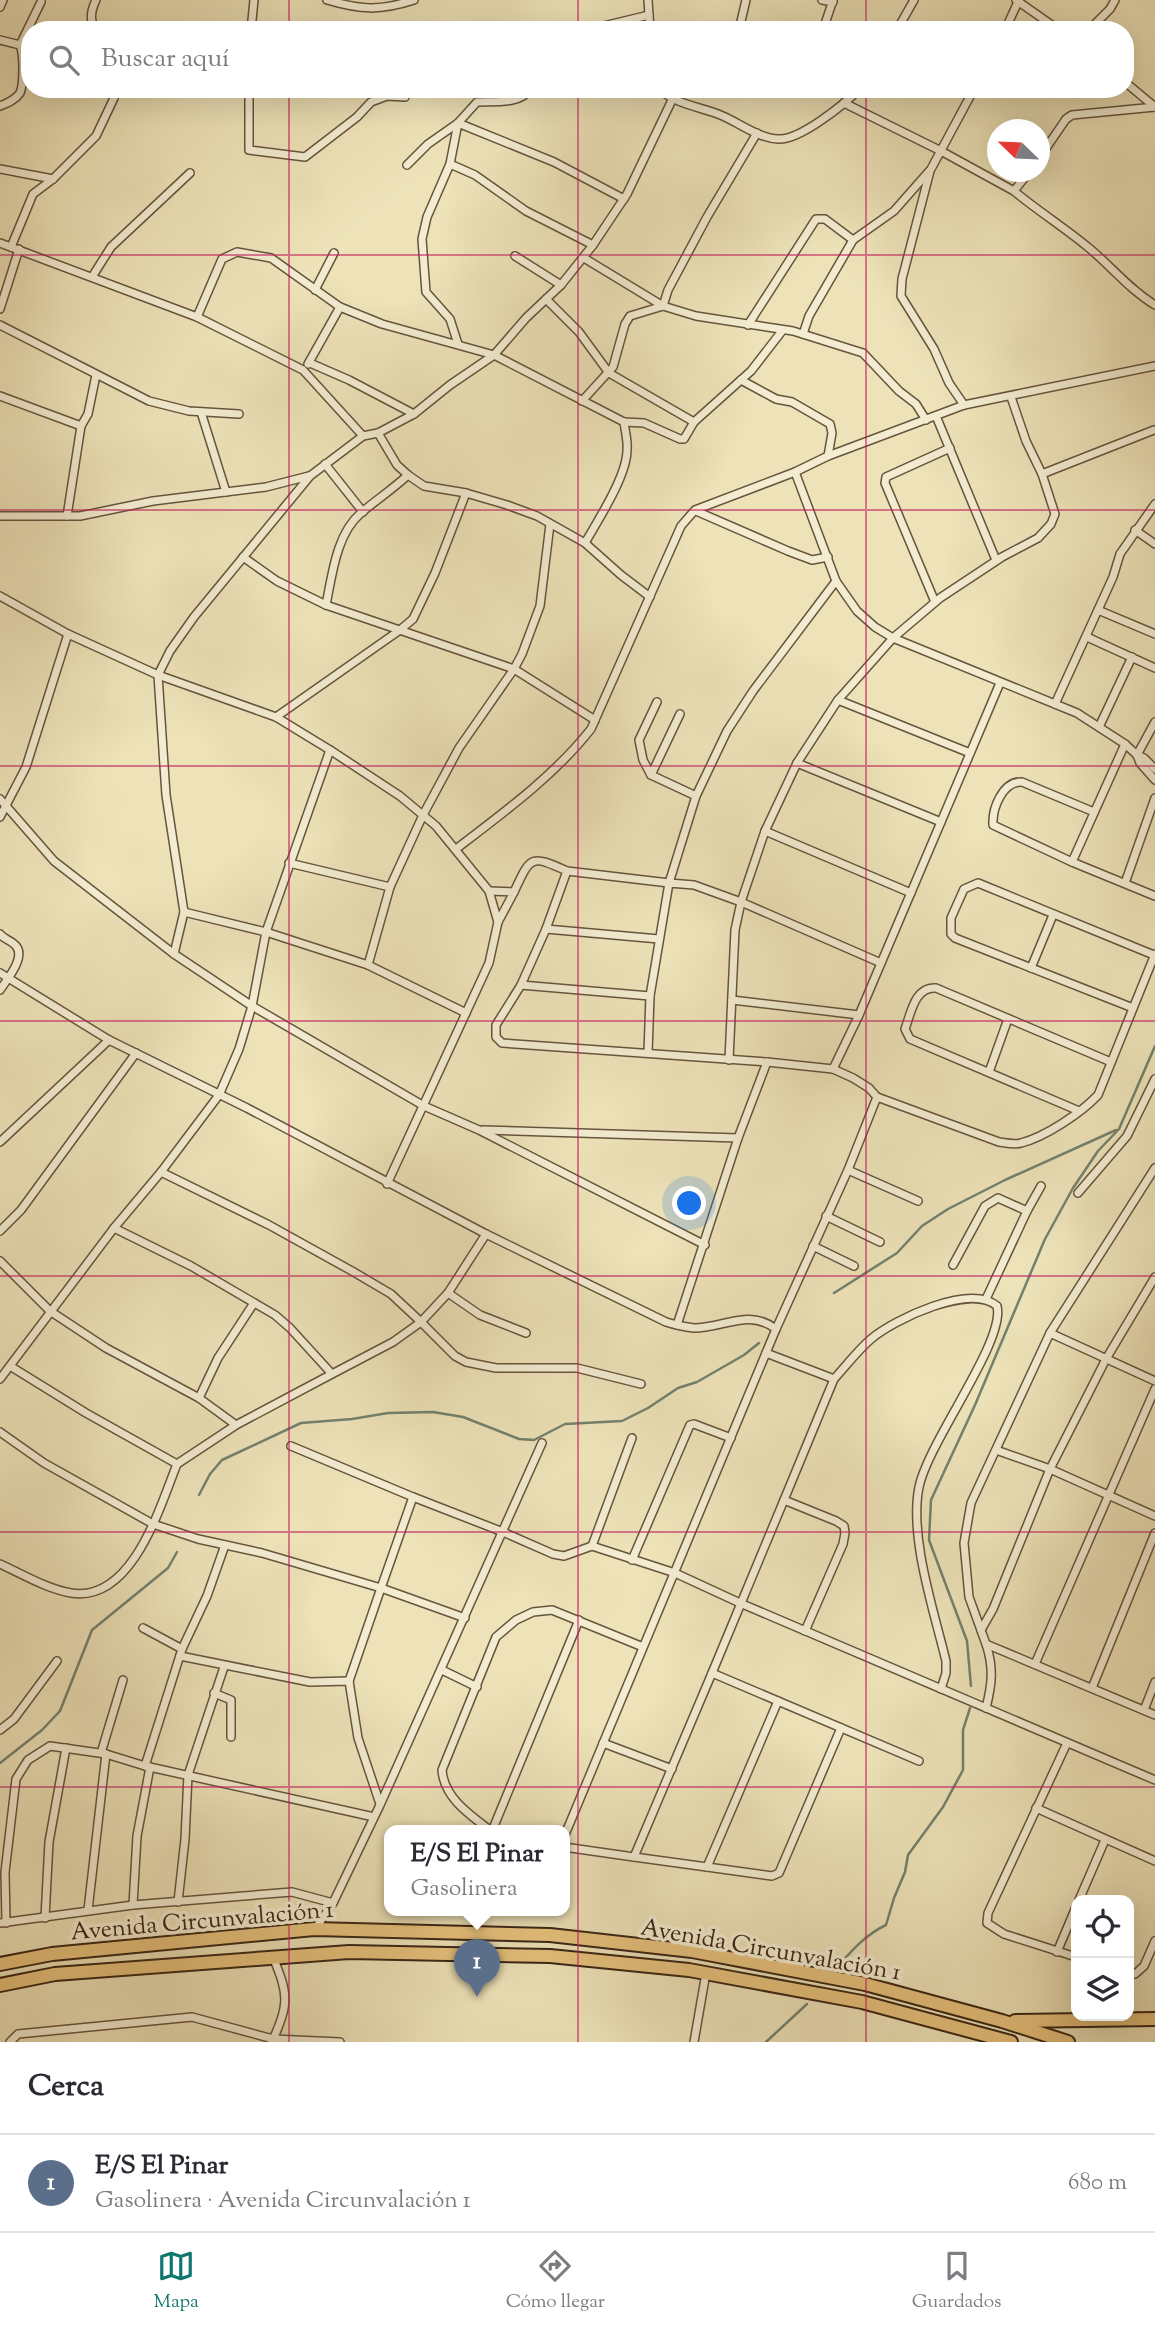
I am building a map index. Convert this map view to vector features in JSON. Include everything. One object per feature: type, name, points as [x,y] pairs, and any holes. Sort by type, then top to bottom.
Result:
[{"type":"main road","name":"Avenida Circunvalación 1","points":[[0,1964],[52,1954],[314,1929],[550,1935],[692,1951],[865,1984],[1068,2042]]},
{"type":"main road","name":"Avenida Circunvalación 1","points":[[0,1984],[55,1974],[349,1952],[550,1956],[706,1973],[862,2002],[1011,2042]]},
{"type":"main road","points":[[1002,2021],[1155,2020]]},
{"type":"street","points":[[0,7],[3,0]]},
{"type":"street","points":[[91,21],[96,0]]},
{"type":"street","points":[[252,21],[254,0]]},
{"type":"street","points":[[327,0],[355,8],[390,8],[414,0]]},
{"type":"street","points":[[648,0],[649,21]]},
{"type":"street","points":[[741,21],[746,0]]},
{"type":"street","points":[[822,0],[833,1],[826,21]]},
{"type":"street","points":[[902,21],[914,0]]},
{"type":"street","points":[[1098,21],[1115,0]]},
{"type":"street","points":[[1009,21],[1017,1],[1046,21]]},
{"type":"street","points":[[32,21],[41,2]]},
{"type":"street","points":[[624,21],[649,15]]},
{"type":"street","points":[[0,40],[20,45]]},
{"type":"street","points":[[1134,90],[1155,107]]},
{"type":"street","points":[[0,106],[11,102],[21,91]]},
{"type":"street","points":[[0,309],[15,248],[33,194],[53,179],[96,136],[114,98]]},
{"type":"street","points":[[248,98],[249,150],[305,157],[371,103],[382,98]]},
{"type":"street","points":[[407,165],[428,144],[458,123],[477,102],[520,98]]},
{"type":"street","points":[[670,98],[719,114],[757,133],[779,140],[805,131],[849,98]]},
{"type":"street","points":[[803,334],[809,316],[853,240],[894,211],[931,169],[969,98]]},
{"type":"street","points":[[174,954],[184,912],[166,795],[158,675],[170,651],[310,475],[363,436],[378,433],[414,414],[494,355],[526,318],[561,285],[593,245],[624,198],[672,100]]},
{"type":"street","points":[[844,103],[1014,191],[1088,247],[1115,270],[1135,293],[1155,306]]},
{"type":"street","points":[[1050,142],[1066,119],[1072,115],[1155,107]]},
{"type":"street","points":[[458,123],[450,164],[424,229],[424,287],[429,297],[450,319],[458,344]]},
{"type":"street","points":[[458,123],[554,162],[624,198]]},
{"type":"street","points":[[663,306],[668,290],[707,217],[757,133]]},
{"type":"street","points":[[450,164],[475,174],[526,211],[593,245]]},
{"type":"street","points":[[0,169],[53,179]]},
{"type":"street","points":[[931,169],[902,279],[901,296],[964,405]]},
{"type":"street","points":[[92,277],[111,247],[190,173]]},
{"type":"street","points":[[1014,191],[1021,182]]},
{"type":"street","points":[[748,325],[816,219],[825,219],[853,240]]},
{"type":"street","points":[[0,243],[197,317],[303,370],[363,436]]},
{"type":"street","points":[[197,317],[222,259],[237,252],[278,261],[340,307],[382,324],[494,355],[624,422],[644,423],[683,439],[694,422],[751,371],[782,331]]},
{"type":"street","points":[[315,290],[334,253]]},
{"type":"street","points":[[515,256],[561,285]]},
{"type":"street","points":[[583,258],[663,306],[696,316],[803,334],[863,353],[899,391],[916,404],[926,420]]},
{"type":"street","points":[[546,299],[579,332],[609,373],[694,422]]},
{"type":"street","points":[[582,401],[613,368],[625,324],[630,316],[663,306]]},
{"type":"street","points":[[303,370],[310,363],[340,307]]},
{"type":"street","points":[[0,325],[149,401],[201,411],[239,414]]},
{"type":"street","points":[[310,363],[414,414]]},
{"type":"street","points":[[456,849],[508,810],[577,747],[591,729],[681,526],[695,510],[964,405],[1155,366]]},
{"type":"street","points":[[67,516],[81,426],[88,414],[96,375]]},
{"type":"street","points":[[741,380],[776,399],[792,402],[830,424],[832,433],[828,456]]},
{"type":"street","points":[[0,396],[81,426]]},
{"type":"street","points":[[729,1060],[735,930],[741,902],[765,831],[797,763],[838,700],[893,638],[935,602],[996,560],[1038,538],[1051,524],[1055,514],[1011,397]]},
{"type":"street","points":[[201,411],[226,492]]},
{"type":"street","points":[[936,416],[996,560]]},
{"type":"street","points":[[585,543],[608,503],[622,471],[628,452],[624,422]]},
{"type":"street","points":[[1042,474],[1154,430]]},
{"type":"street","points":[[378,433],[397,465],[424,486],[466,493],[507,505],[550,524],[585,543],[650,597]]},
{"type":"street","points":[[935,602],[885,483],[886,477],[950,448]]},
{"type":"street","points":[[325,464],[363,512]]},
{"type":"street","points":[[795,471],[836,581],[857,611],[875,627],[893,638],[1077,713],[1125,744],[1155,769]]},
{"type":"street","points":[[0,516],[80,516],[153,501],[265,487],[310,475]]},
{"type":"street","points":[[326,605],[345,533],[363,512],[408,475]]},
{"type":"street","points":[[276,717],[413,619],[435,573],[466,493]]},
{"type":"street","points":[[1055,704],[1087,637],[1120,554],[1155,504]]},
{"type":"street","points":[[695,510],[812,560],[828,557]]},
{"type":"street","points":[[368,965],[390,887],[423,815],[459,748],[522,654],[540,606],[550,524]]},
{"type":"street","points":[[1135,530],[1155,544]]},
{"type":"street","points":[[243,557],[277,581],[326,605],[514,669],[595,720]]},
{"type":"street","points":[[648,1053],[650,996],[668,883],[696,796],[734,721],[753,691],[836,581]]},
{"type":"street","points":[[0,596],[68,634],[158,675],[276,717],[330,750],[400,796],[436,826],[489,891],[498,922]]},
{"type":"street","points":[[1098,610],[1155,634]]},
{"type":"street","points":[[0,817],[26,766],[68,634]]},
{"type":"street","points":[[1087,637],[1155,668]]},
{"type":"street","points":[[1099,727],[1132,657]]},
{"type":"street","points":[[833,1069],[859,1015],[1000,683]]},
{"type":"street","points":[[838,700],[970,753]]},
{"type":"street","points":[[657,702],[639,740],[643,760],[651,775],[696,796]]},
{"type":"street","points":[[651,775],[680,714]]},
{"type":"street","points":[[1155,722],[1137,755],[1140,763],[1155,780]]},
{"type":"street","points":[[1072,862],[1125,744]]},
{"type":"street","points":[[0,1379],[219,1095],[239,1049],[252,1006],[266,932],[330,750]]},
{"type":"street","points":[[797,763],[940,822]]},
{"type":"street","points":[[1094,812],[1022,782],[1015,782],[1003,791],[993,825],[1072,862],[1155,896]]},
{"type":"street","points":[[1125,883],[1155,798]]},
{"type":"street","points":[[0,799],[54,861],[174,954],[252,1006],[424,1106],[479,1130],[705,1245]]},
{"type":"street","points":[[765,831],[911,893]]},
{"type":"street","points":[[387,1184],[489,963],[498,922],[524,869],[531,862],[542,860],[568,871],[694,885],[741,902],[881,963]]},
{"type":"street","points":[[289,863],[390,887]]},
{"type":"street","points":[[568,871],[521,985],[496,1026],[496,1037],[502,1043],[833,1069],[853,1077],[877,1097],[999,1142],[1019,1144],[1042,1135],[1086,1107],[1098,1095],[1155,954],[978,883],[964,889],[951,918],[951,934],[955,939],[1133,1008]]},
{"type":"street","points":[[489,891],[514,892]]},
{"type":"street","points":[[184,912],[266,932],[368,965],[466,1013]]},
{"type":"street","points":[[1031,968],[1053,915]]},
{"type":"street","points":[[546,929],[659,939]]},
{"type":"street","points":[[0,934],[15,944],[20,957],[0,989]]},
{"type":"street","points":[[0,973],[109,1040],[485,1234],[666,1322],[695,1328],[751,1318],[765,1321],[776,1329]]},
{"type":"street","points":[[521,985],[650,996]]},
{"type":"street","points":[[1079,1111],[911,1040],[905,1029],[920,992],[929,987],[947,992],[1111,1062]]},
{"type":"street","points":[[732,1000],[859,1015]]},
{"type":"street","points":[[989,1072],[1009,1019]]},
{"type":"street","points":[[0,1142],[109,1040]]},
{"type":"street","points":[[0,1231],[21,1210],[136,1053]]},
{"type":"street","points":[[677,1325],[738,1138],[767,1062]]},
{"type":"street","points":[[1078,1193],[1127,1136],[1155,1079]]},
{"type":"street","points":[[570,1825],[776,1329],[848,1170],[877,1097]]},
{"type":"street","points":[[479,1130],[738,1138]]},
{"type":"street","points":[[986,1708],[992,1662],[969,1597],[964,1543],[971,1503],[1050,1333],[1155,1168]]},
{"type":"street","points":[[848,1170],[918,1201]]},
{"type":"street","points":[[161,1172],[269,1225],[391,1294],[455,1356],[466,1362],[496,1368],[577,1368],[641,1384]]},
{"type":"street","points":[[986,1300],[1041,1186]]},
{"type":"street","points":[[953,1265],[989,1202],[998,1198],[1027,1211]]},
{"type":"street","points":[[826,1216],[880,1242]]},
{"type":"street","points":[[114,1228],[191,1265],[275,1315],[332,1374]]},
{"type":"street","points":[[0,1564],[70,1592],[87,1594],[104,1587],[123,1573],[144,1543],[177,1464],[236,1426],[393,1342],[421,1322],[449,1293],[485,1234]]},
{"type":"street","points":[[813,1245],[854,1266]]},
{"type":"street","points":[[0,1261],[50,1311],[106,1348],[199,1398],[236,1426]]},
{"type":"street","points":[[981,1630],[993,1609],[1050,1469],[1105,1359],[1155,1277]]},
{"type":"street","points":[[449,1293],[480,1315],[526,1333]]},
{"type":"street","points":[[634,1857],[834,1379],[871,1339],[900,1319],[948,1302],[986,1300],[994,1303],[998,1311],[993,1333],[974,1375],[938,1438],[918,1496],[919,1543],[946,1661],[946,1673],[941,1689]]},
{"type":"street","points":[[199,1398],[218,1358],[254,1303]]},
{"type":"street","points":[[1050,1333],[1155,1381]]},
{"type":"street","points":[[766,1353],[834,1379]]},
{"type":"street","points":[[10,1366],[177,1464]]},
{"type":"street","points":[[1035,1664],[1155,1389]]},
{"type":"street","points":[[632,1560],[690,1426],[694,1424],[731,1438]]},
{"type":"street","points":[[0,1432],[44,1463],[153,1524],[381,1588],[465,1618]]},
{"type":"street","points":[[592,1546],[632,1438]]},
{"type":"street","points":[[314,1929],[332,1903],[380,1805],[542,1443]]},
{"type":"street","points":[[291,1446],[553,1554],[564,1556],[592,1546],[675,1573],[1155,1780]]},
{"type":"street","points":[[996,1450],[1050,1469],[1155,1516]]},
{"type":"street","points":[[380,1805],[358,1738],[349,1681],[413,1497]]},
{"type":"street","points":[[784,1500],[844,1526],[843,1544],[805,1631]]},
{"type":"street","points":[[1092,1688],[1155,1533]]},
{"type":"street","points":[[133,1905],[137,1836],[148,1766],[181,1653],[225,1545]]},
{"type":"street","points":[[483,1825],[463,1810],[446,1787],[442,1769],[496,1637],[516,1620],[533,1612],[552,1610],[643,1647]]},
{"type":"street","points":[[494,1825],[579,1620]]},
{"type":"street","points":[[143,1628],[181,1653],[224,1667],[310,1682],[349,1681]]},
{"type":"street","points":[[986,1644],[1155,1714]]},
{"type":"street","points":[[0,1730],[13,1719],[57,1661]]},
{"type":"street","points":[[178,1902],[188,1775],[224,1667]]},
{"type":"street","points":[[442,1670],[477,1687]]},
{"type":"street","points":[[712,1674],[919,1760]]},
{"type":"street","points":[[88,1910],[104,1754],[123,1680]]},
{"type":"street","points":[[1144,1710],[1155,1682]]},
{"type":"street","points":[[214,1693],[229,1698],[232,1703],[231,1737]]},
{"type":"street","points":[[707,1867],[778,1701]]},
{"type":"street","points":[[570,1848],[772,1876],[779,1873],[842,1728]]},
{"type":"street","points":[[603,1743],[672,1769]]},
{"type":"street","points":[[1068,1743],[988,1913],[988,1923],[1004,1934],[1071,1956]]},
{"type":"street","points":[[332,1903],[292,1892],[133,1905],[3,1923],[5,1872],[16,1779],[23,1766],[50,1746],[104,1754],[374,1817]]},
{"type":"street","points":[[45,1918],[49,1842],[66,1748]]},
{"type":"street","points":[[1036,1808],[1155,1861]]},
{"type":"street","points":[[1081,1895],[1105,1840]]},
{"type":"street","points":[[1057,1952],[1071,1919]]},
{"type":"street","points":[[1134,1974],[1140,1971],[1155,1941]]},
{"type":"street","points":[[273,1958],[285,1987],[287,2002],[273,2041]]},
{"type":"street","points":[[694,2042],[706,1973]]},
{"type":"street","points":[[9,2042],[18,2034],[192,2017],[273,2041],[340,2042]]},
{"type":"waterway","points":[[971,1686],[967,1641],[929,1540],[931,1500],[975,1405],[1045,1239],[1073,1188],[1098,1151],[1119,1129],[1155,1046]]},
{"type":"waterway","points":[[834,1293],[897,1253],[922,1226],[948,1209],[1116,1130]]},
{"type":"waterway","points":[[199,1495],[210,1474],[222,1460],[301,1423],[388,1413],[433,1412],[463,1417],[519,1439],[534,1440],[565,1424],[622,1421],[678,1388],[697,1382],[744,1355],[759,1343]]},
{"type":"waterway","points":[[0,1763],[42,1730],[60,1711],[92,1630],[168,1568],[177,1552]]},
{"type":"waterway","points":[[840,1964],[861,1942],[886,1925],[905,1872],[908,1855],[943,1807],[963,1770],[963,1730],[970,1708]]},
{"type":"waterway","points":[[766,2042],[807,2004]]},
{"type":"place","name":"E/S El Pinar","points":[[477,1997]]}]
